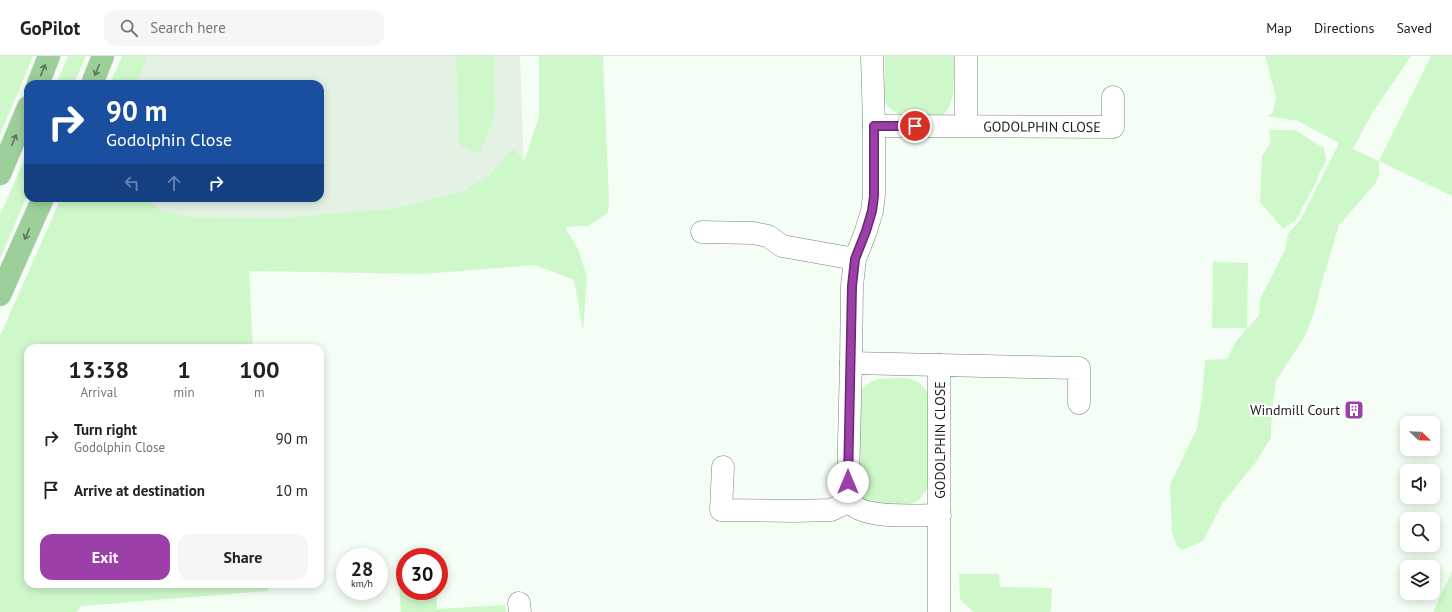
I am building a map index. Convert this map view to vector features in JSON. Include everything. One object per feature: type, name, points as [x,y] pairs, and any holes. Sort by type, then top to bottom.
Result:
[{"type":"main road","points":[[40,80],[49,56]]},
{"type":"main road","points":[[94,80],[103,56]]},
{"type":"main road","points":[[0,174],[24,117]]},
{"type":"main road","points":[[0,295],[41,202]]},
{"type":"street","points":[[723,467],[721,510],[831,510],[850,501],[848,492],[848,451],[852,286],[855,259],[866,231],[872,211],[874,196],[872,56]]},
{"type":"street","name":"GODOLPHIN CLOSE","points":[[966,56],[966,126]]},
{"type":"street","name":"GODOLPHIN CLOSE","points":[[874,126],[1113,127],[1113,98]]},
{"type":"street","points":[[702,232],[752,233],[768,236],[782,246],[855,259]]},
{"type":"street","name":"GODOLPHIN CLOSE","points":[[851,363],[1079,368],[1079,402]]},
{"type":"street","name":"GODOLPHIN CLOSE","points":[[939,365],[939,612]]},
{"type":"street","name":"GODOLPHIN CLOSE","points":[[850,501],[858,509],[872,514],[940,515]]},
{"type":"shaded area","points":[[136,56],[520,56],[526,228],[139,238],[140,202],[324,202],[324,80],[127,80]]},
{"type":"green space","points":[[0,56],[33,56],[0,135]]},
{"type":"green space","points":[[68,56],[86,56],[76,80],[58,80]]},
{"type":"green space","points":[[122,56],[148,56],[138,80],[112,80]]},
{"type":"green space","points":[[456,56],[494,56],[495,111],[492,123],[480,153],[459,145]]},
{"type":"green space","points":[[539,56],[603,56],[609,200],[608,213],[588,226],[565,227],[578,249],[587,276],[583,331],[574,280],[535,265],[423,274],[249,271],[253,344],[24,344],[24,588],[268,588],[268,591],[81,606],[77,612],[0,612],[0,336],[59,202],[150,202],[162,211],[189,217],[284,218],[400,208],[464,191],[490,175],[508,153],[515,149],[524,162],[539,116]]},
{"type":"green space","points":[[885,56],[954,56],[952,99],[946,112],[940,116],[906,116],[898,114],[887,106],[884,99]]},
{"type":"green space","points":[[1265,56],[1411,56],[1371,115],[1353,149],[1379,161],[1379,175],[1375,184],[1339,225],[1314,313],[1305,336],[1276,381],[1272,411],[1271,438],[1256,462],[1222,504],[1203,541],[1182,550],[1177,546],[1172,533],[1170,485],[1197,428],[1202,398],[1205,360],[1227,359],[1236,341],[1259,315],[1260,299],[1285,250],[1288,234],[1301,219],[1339,143],[1298,121],[1267,116],[1273,113],[1276,97]]},
{"type":"green space","points":[[1431,56],[1452,56],[1452,196],[1379,161]]},
{"type":"green space","points":[[1269,130],[1295,130],[1324,148],[1326,160],[1296,220],[1283,229],[1260,202],[1262,156],[1271,142]]},
{"type":"green space","points":[[24,160],[24,202],[0,259],[0,215]]},
{"type":"green space","points":[[1213,262],[1248,263],[1247,328],[1212,328]]},
{"type":"green space","points":[[903,378],[917,381],[927,392],[930,401],[930,476],[927,489],[919,500],[908,506],[864,503],[857,493],[859,394],[872,381],[878,379]]},
{"type":"green space","points":[[1452,571],[1452,612],[1433,612],[1439,600],[1440,600]]},
{"type":"green space","points":[[959,574],[999,574],[1000,587],[1052,588],[1051,610],[1049,612],[974,612],[963,603],[960,598]]},
{"type":"green space","points":[[400,600],[436,600],[437,609],[505,605],[506,612],[401,612]]},
{"type":"place","name":"Windmill Court","points":[[1354,410]]},
{"type":"route","points":[[848,482],[852,286],[855,259],[872,211],[874,196],[874,126],[915,126]]}]
